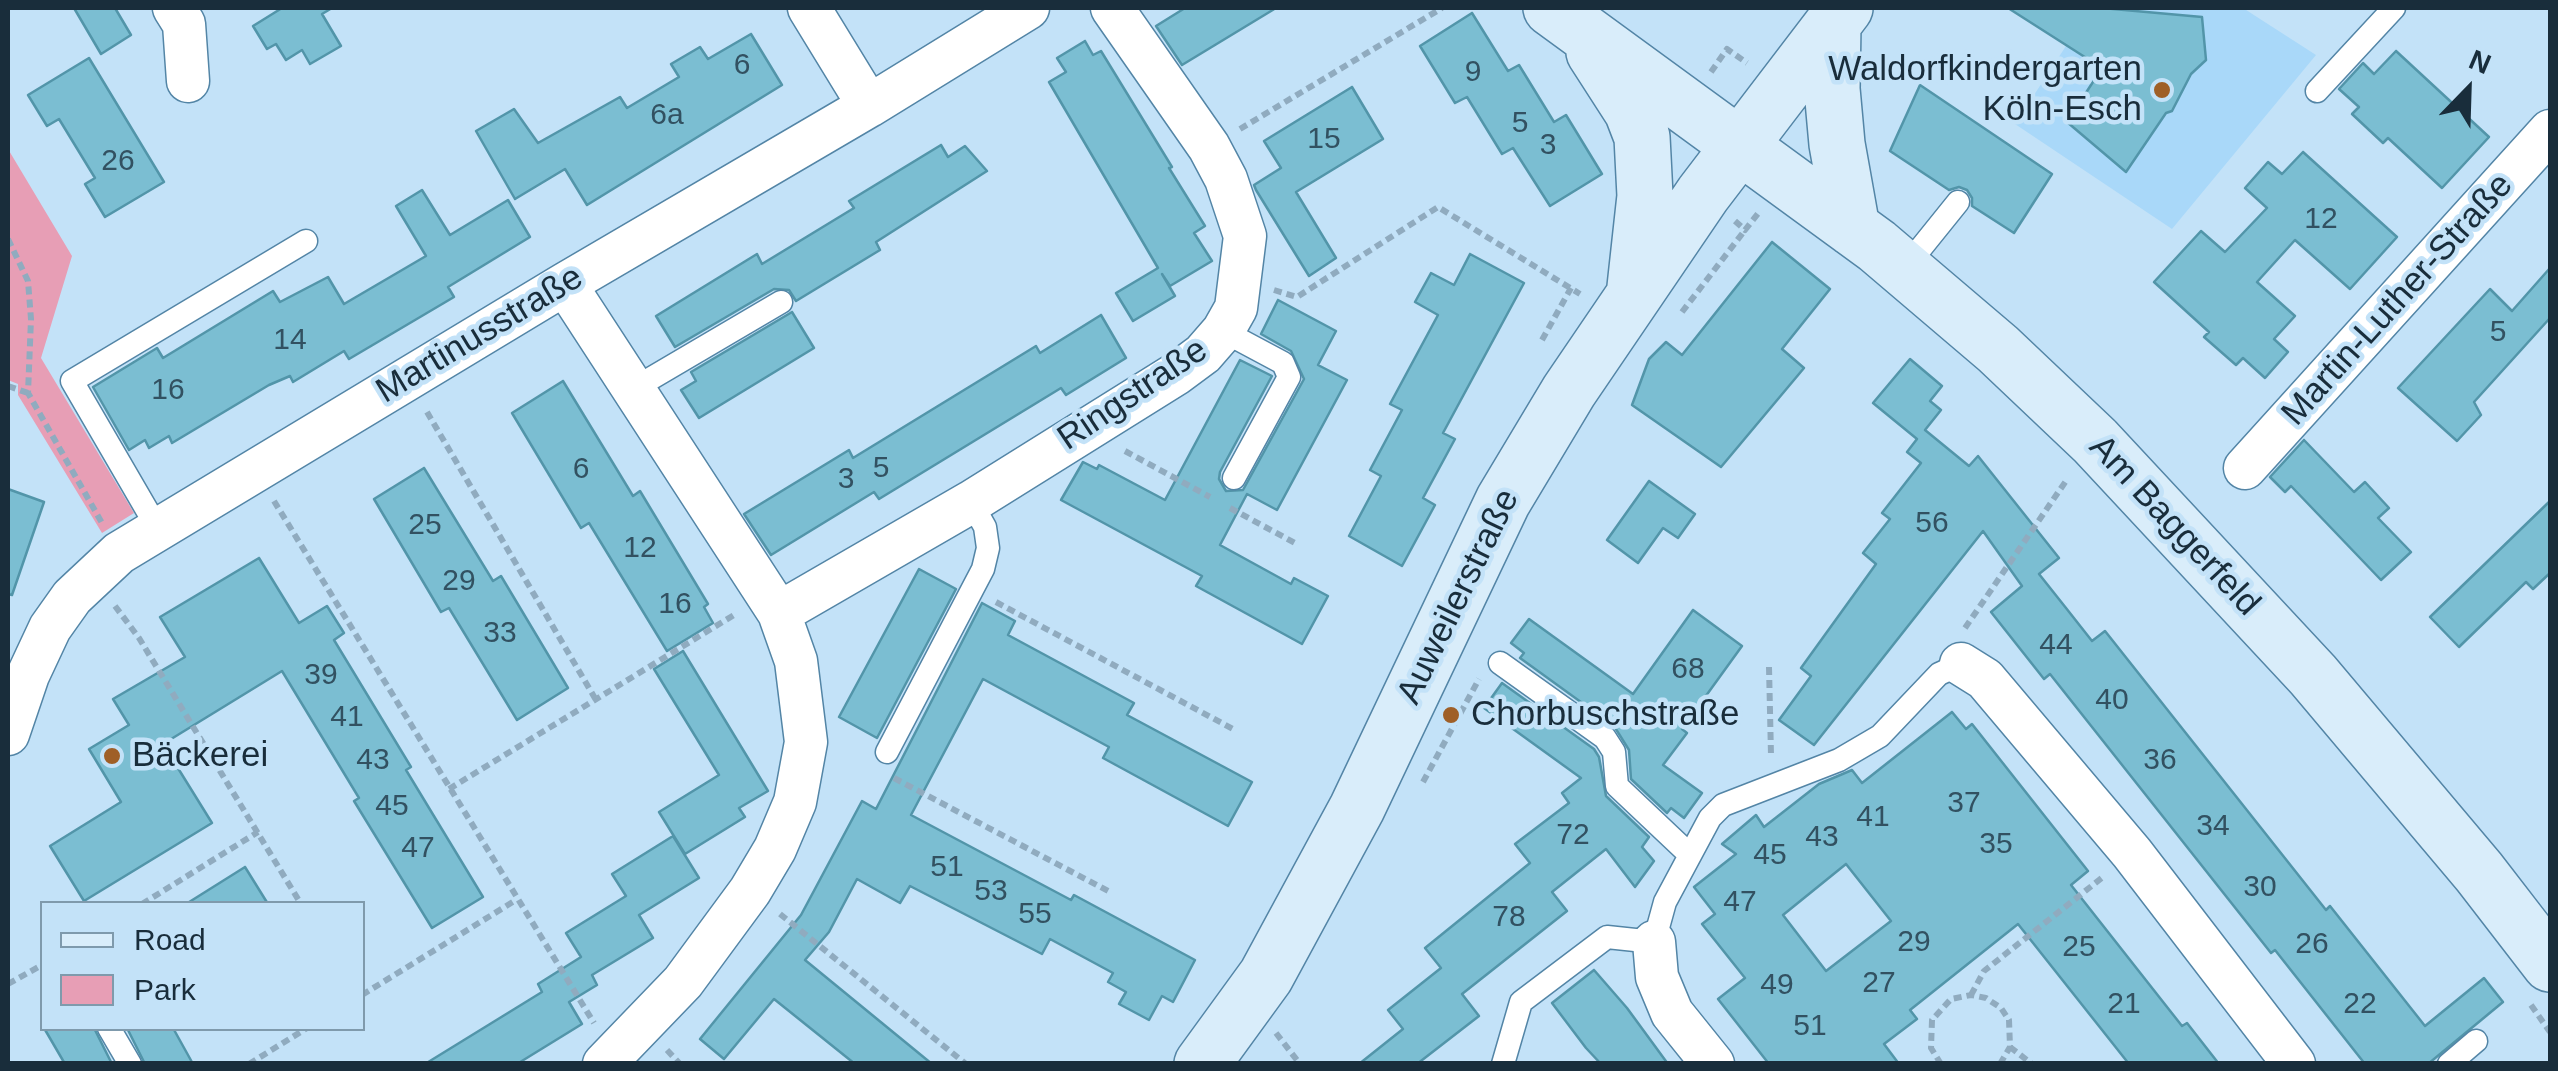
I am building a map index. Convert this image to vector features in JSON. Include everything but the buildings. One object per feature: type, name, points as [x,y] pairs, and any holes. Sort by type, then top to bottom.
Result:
[{"type":"main road","name":"Auweilerstraße","points":[[1202,1064],[1266,976],[1357,808],[1503,501],[1569,391],[1740,146],[1839,16]]},
{"type":"main road","points":[[1839,16],[1837,144],[1852,228]]},
{"type":"main road","points":[[1564,17],[1740,146]]},
{"type":"main road","points":[[1564,17],[1632,111],[1642,137],[1645,196],[1627,306]]},
{"type":"main road","name":"Am Baggerfeld","points":[[1740,146],[1904,270],[1998,349],[2095,441],[2313,675],[2479,872],[2550,964]]},
{"type":"street","points":[[174,8],[184,24],[188,81]]},
{"type":"street","points":[[809,8],[870,106]]},
{"type":"street","name":"Martinusstraße","points":[[8,734],[28,675],[50,628],[72,597],[119,553],[1028,8]]},
{"type":"street","name":"Ringstraße","points":[[773,604],[971,502],[1176,374],[1203,354],[1223,331],[1236,308],[1245,236],[1226,178],[1112,8]]},
{"type":"street","name":"Martin-Luther-Straße","points":[[2244,468],[2550,131]]},
{"type":"street","points":[[565,284],[773,604],[796,660],[806,742],[795,802],[750,891],[683,982],[609,1058]]},
{"type":"street","points":[[1961,664],[1985,679],[2132,853],[2294,1064]]},
{"type":"street","points":[[1654,942],[1657,976],[1672,1013],[1713,1064]]},
{"type":"lane","points":[[2317,92],[2394,8]]},
{"type":"lane","points":[[1904,270],[1958,202]]},
{"type":"lane","points":[[158,529],[72,381],[306,241]]},
{"type":"lane","points":[[633,389],[780,302]]},
{"type":"lane","points":[[1223,331],[1283,363],[1289,377],[1234,478]]},
{"type":"lane","points":[[886,762],[983,569],[988,548],[985,527],[971,502]]},
{"type":"lane","points":[[1500,663],[1605,738],[1614,752],[1617,786],[1690,855]]},
{"type":"lane","points":[[1503,1064],[1521,1002],[1607,937],[1654,942],[1665,902],[1710,818],[1723,805],[1839,760],[1880,736],[1940,674],[1961,664]]},
{"type":"lane","points":[[110,1031],[130,1064]]},
{"type":"lane","points":[[2448,1064],[2476,1041]]},
{"type":"path","points":[[1208,148],[1442,8]]},
{"type":"path","points":[[1239,281],[1297,297],[1438,207],[1571,288],[1627,306]]},
{"type":"path","points":[[1542,340],[1571,288]]},
{"type":"path","points":[[407,379],[596,700]]},
{"type":"path","points":[[8,386],[28,393]]},
{"type":"path","points":[[1090,426],[1100,437],[1295,543]]},
{"type":"path","points":[[1961,664],[1966,623],[2095,441]]},
{"type":"path","points":[[255,471],[609,1058]]},
{"type":"path","points":[[93,578],[139,638],[299,901]]},
{"type":"path","points":[[973,589],[1233,729]]},
{"type":"path","points":[[449,789],[596,700],[773,604]]},
{"type":"path","points":[[1770,666],[1772,784]]},
{"type":"path","points":[[886,762],[1110,892]]},
{"type":"path","points":[[147,901],[258,832]]},
{"type":"path","points":[[1971,995],[1984,970],[2132,853]]},
{"type":"path","points":[[750,891],[966,1064]]},
{"type":"path","points":[[365,993],[516,900]]},
{"type":"path","points":[[8,984],[40,966]]},
{"type":"path","points":[[1941,1064],[1930,1048],[1932,1020],[1951,999],[1971,995],[1986,998],[2001,1008],[2009,1020],[2010,1047],[2000,1064]]},
{"type":"path","points":[[248,1064],[302,1031]]},
{"type":"path","points":[[2010,1047],[2032,1064]]},
{"type":"shaded area","name":"Waldorfkindergarten Köln-Esch","points":[[2091,8],[2243,8],[2316,55],[2172,229],[2015,124],[2066,46],[2058,40]]},
{"type":"green space","points":[[8,149],[72,256],[41,358],[134,513],[102,533],[18,395],[18,384],[8,380]]},
{"type":"place","name":"Waldorfkindergarten Köln-Esch","points":[[2162,90]]},
{"type":"place","name":"Chorbuschstraße","points":[[1451,715]]},
{"type":"place","name":"Bäckerei","points":[[112,756]]}]
